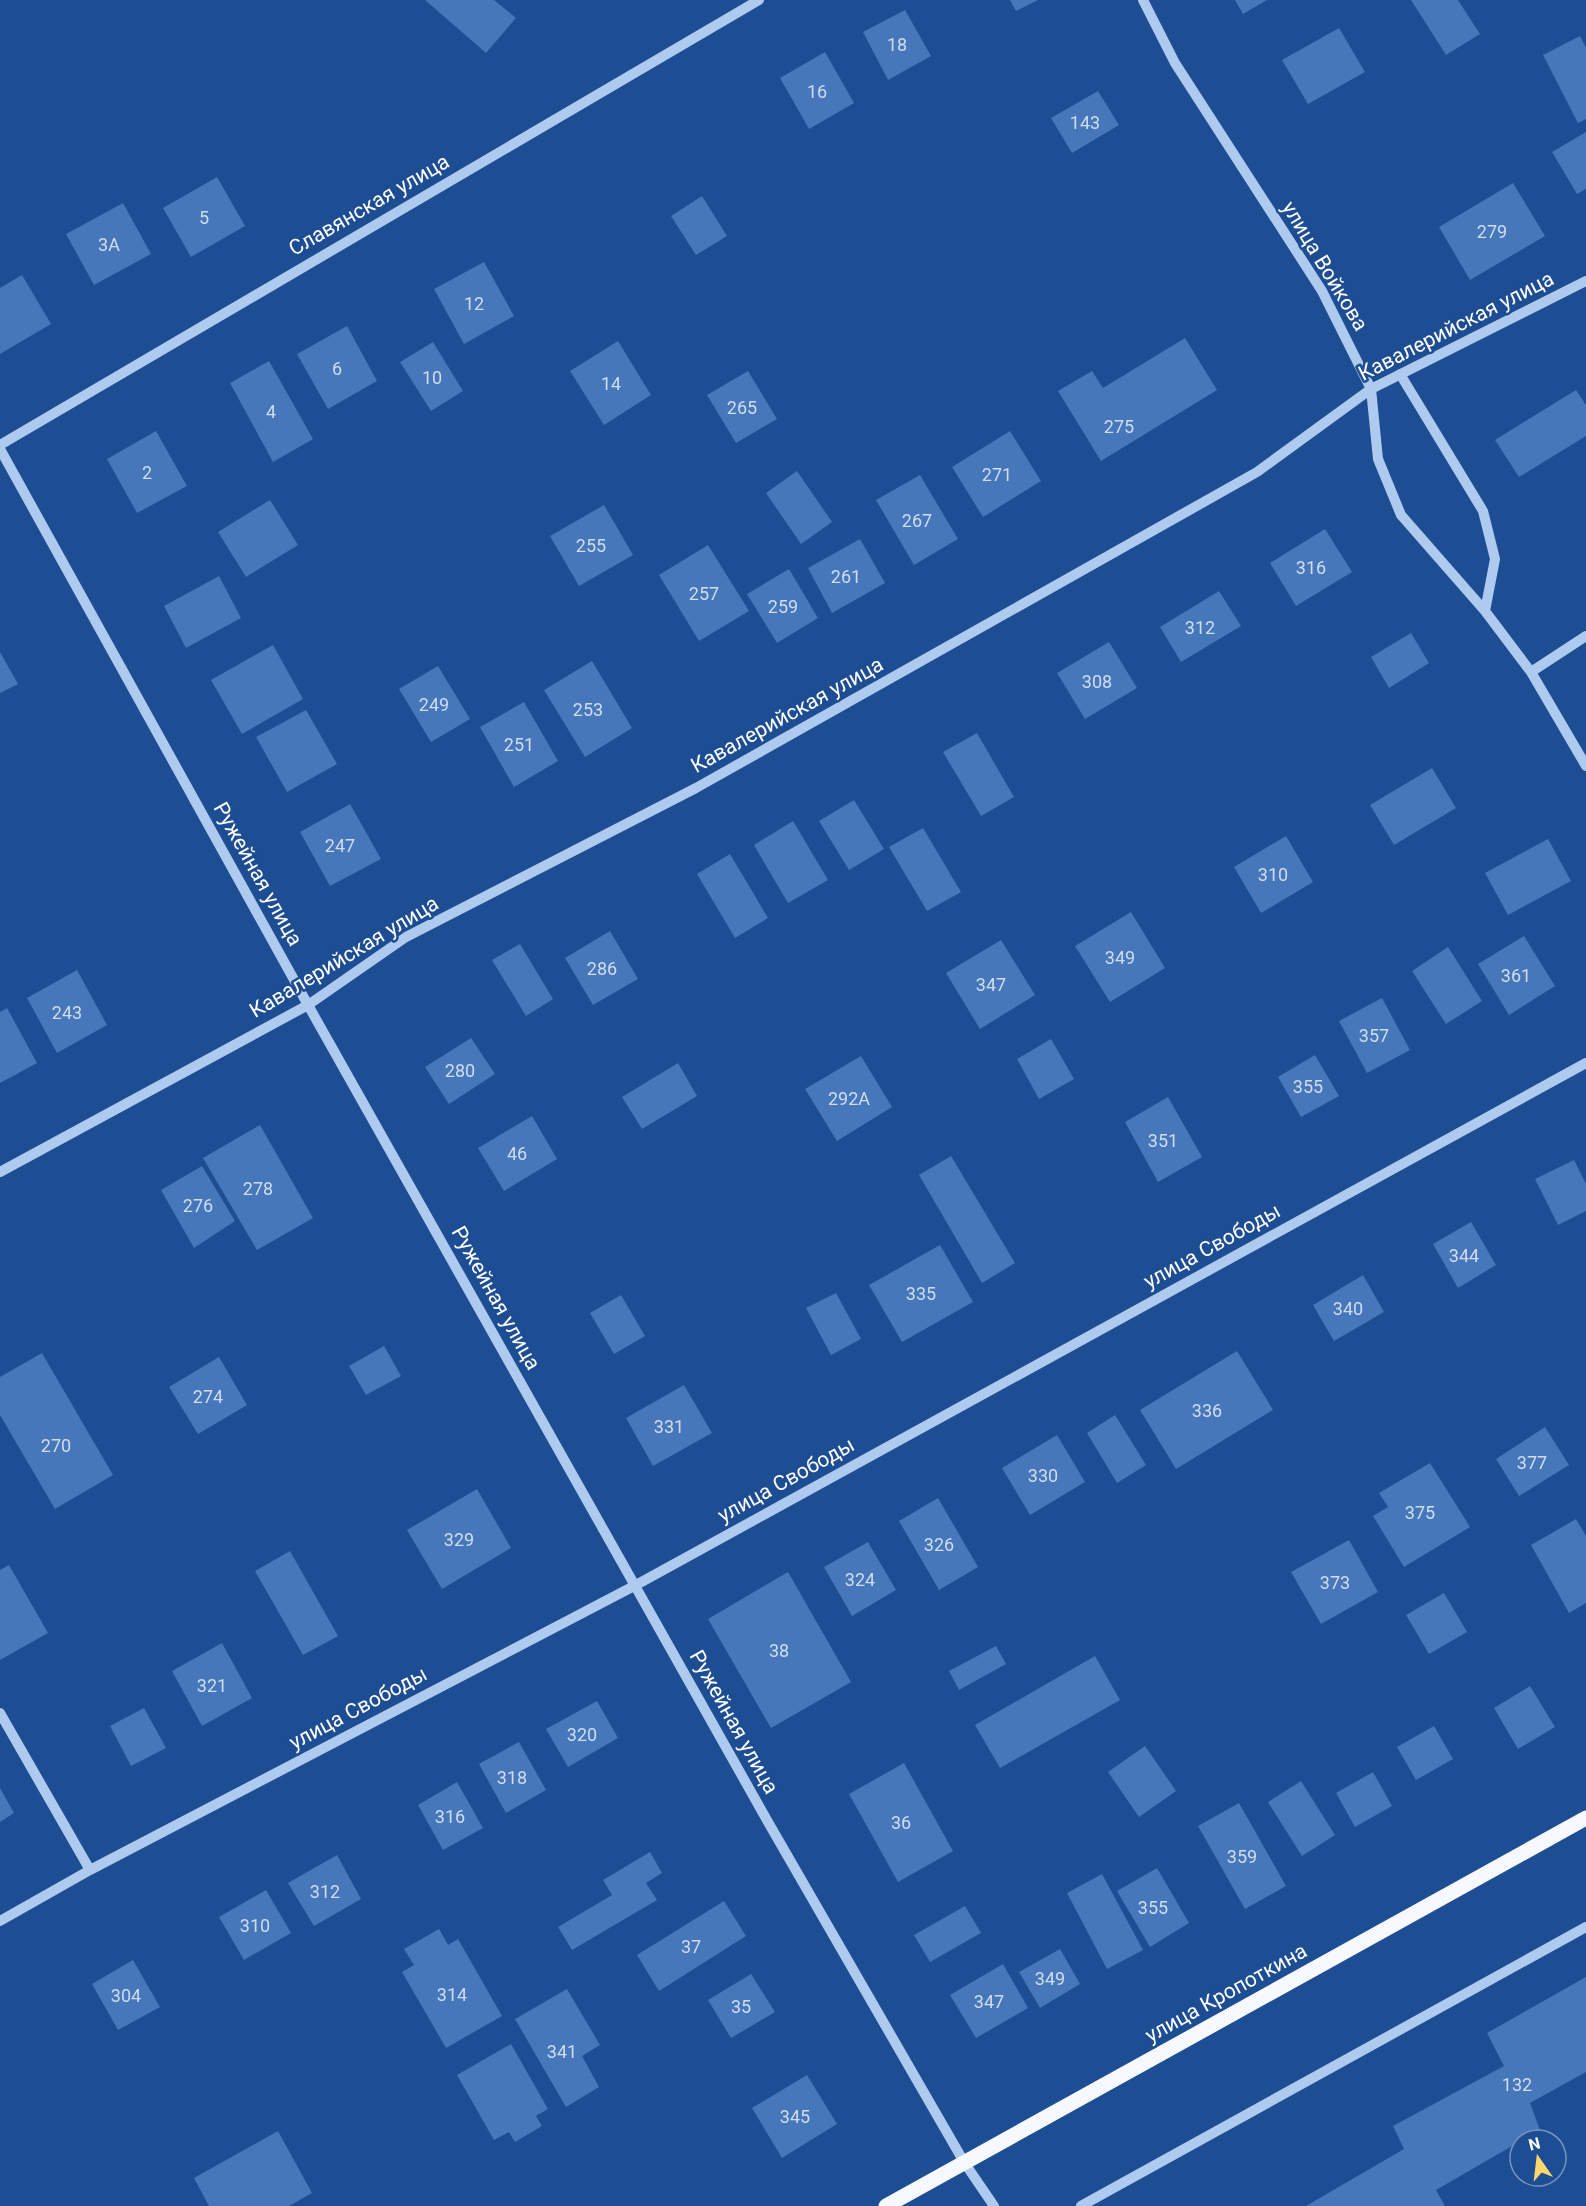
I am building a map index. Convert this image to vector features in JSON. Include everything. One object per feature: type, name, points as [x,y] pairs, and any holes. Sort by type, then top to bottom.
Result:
[{"type":"main road","name":"улица Кропоткина","points":[[886,2206],[1586,1818]]},
{"type":"street","name":"Славянская улица","points":[[0,447],[759,0]]},
{"type":"street","name":"улица Войкова","points":[[1143,0],[1175,63],[1322,291],[1371,389],[1378,459],[1401,515],[1485,611],[1531,672],[1586,766]]},
{"type":"street","name":"Кавалерийская улица","points":[[0,1172],[308,1005],[406,937],[707,782],[1257,472],[1371,389],[1586,281]]},
{"type":"street","points":[[1400,374],[1484,512],[1495,559],[1485,611]]},
{"type":"street","name":"Ружейная улица","points":[[0,447],[308,1005],[768,1822],[964,2162],[994,2206]]},
{"type":"street","points":[[1531,672],[1586,636]]},
{"type":"street","name":"улица Свободы","points":[[0,1921],[90,1869],[636,1585],[1586,1063]]},
{"type":"street","points":[[0,1713],[90,1869]]},
{"type":"street","points":[[1082,2206],[1586,1926]]},
{"type":"building","points":[[425,0],[494,0],[516,18],[486,53]]},
{"type":"building","points":[[1010,0],[1038,0],[1016,11]]},
{"type":"building","points":[[1235,0],[1267,0],[1243,14]]},
{"type":"building","points":[[1411,0],[1458,0],[1480,34],[1446,55]]},
{"type":"building","points":[[905,10],[931,56],[888,80],[863,32]]},
{"type":"building","points":[[1339,28],[1365,72],[1308,104],[1282,60]]},
{"type":"building","points":[[1580,36],[1586,48],[1586,119],[1578,123],[1543,55]]},
{"type":"building","points":[[825,52],[854,103],[809,129],[780,78]]},
{"type":"building","points":[[1098,91],[1119,125],[1072,153],[1051,118]]},
{"type":"building","points":[[1586,132],[1586,189],[1577,194],[1552,152]]},
{"type":"building","points":[[217,177],[245,226],[191,257],[163,208]]},
{"type":"building","points":[[1513,183],[1545,236],[1470,280],[1439,227]]},
{"type":"building","points":[[702,196],[727,236],[696,255],[671,216]]},
{"type":"building","points":[[123,203],[151,254],[94,285],[66,234]]},
{"type":"building","points":[[484,262],[514,316],[464,344],[434,289]]},
{"type":"building","points":[[22,275],[51,324],[0,354],[0,288]]},
{"type":"building","points":[[347,326],[377,381],[328,409],[297,354]]},
{"type":"building","points":[[1185,338],[1217,390],[1101,461],[1058,391],[1092,371],[1103,388]]},
{"type":"building","points":[[618,341],[651,395],[604,425],[570,371]]},
{"type":"building","points":[[433,342],[463,391],[431,411],[400,362]]},
{"type":"building","points":[[269,361],[313,439],[273,462],[230,383]]},
{"type":"building","points":[[748,371],[777,419],[736,443],[707,395]]},
{"type":"building","points":[[1576,390],[1586,405],[1586,436],[1519,477],[1495,440]]},
{"type":"building","points":[[156,431],[187,486],[137,513],[107,459]]},
{"type":"building","points":[[1010,431],[1041,481],[983,517],[952,467]]},
{"type":"building","points":[[797,471],[832,522],[801,544],[766,493]]},
{"type":"building","points":[[920,475],[958,539],[914,565],[876,500]]},
{"type":"building","points":[[270,500],[298,545],[246,577],[218,532]]},
{"type":"building","points":[[604,505],[633,555],[579,586],[550,536]]},
{"type":"building","points":[[1325,529],[1352,572],[1296,606],[1270,563]]},
{"type":"building","points":[[860,539],[885,583],[832,613],[808,568]]},
{"type":"building","points":[[708,545],[749,611],[699,641],[659,575]]},
{"type":"building","points":[[789,569],[818,618],[777,643],[747,594]]},
{"type":"building","points":[[219,576],[241,618],[186,648],[164,606]]},
{"type":"building","points":[[1219,591],[1241,626],[1181,662],[1160,627]]},
{"type":"building","points":[[1411,633],[1429,663],[1389,688],[1371,657]]},
{"type":"building","points":[[1109,642],[1137,688],[1085,719],[1057,673]]},
{"type":"building","points":[[273,645],[303,699],[242,734],[211,680]]},
{"type":"building","points":[[0,652],[18,684],[0,693]]},
{"type":"building","points":[[592,661],[632,728],[585,757],[544,690]]},
{"type":"building","points":[[438,666],[470,719],[431,742],[399,689]]},
{"type":"building","points":[[524,702],[558,761],[514,787],[480,727]]},
{"type":"building","points":[[306,710],[337,764],[287,792],[256,737]]},
{"type":"building","points":[[977,733],[1014,797],[981,816],[943,752]]},
{"type":"building","points":[[1432,768],[1456,808],[1394,845],[1370,805]]},
{"type":"building","points":[[854,800],[884,849],[849,870],[819,821]]},
{"type":"building","points":[[350,804],[381,859],[330,886],[300,832]]},
{"type":"building","points":[[793,821],[828,880],[788,903],[754,845]]},
{"type":"building","points":[[923,828],[961,892],[927,911],[889,847]]},
{"type":"building","points":[[1286,836],[1313,882],[1261,913],[1234,867]]},
{"type":"building","points":[[1548,839],[1571,881],[1508,915],[1485,873]]},
{"type":"building","points":[[730,854],[768,918],[735,938],[697,874]]},
{"type":"building","points":[[1131,912],[1165,968],[1110,1002],[1075,946]]},
{"type":"building","points":[[610,931],[638,979],[593,1005],[565,958]]},
{"type":"building","points":[[1524,936],[1555,986],[1509,1015],[1478,964]]},
{"type":"building","points":[[1001,940],[1035,995],[980,1029],[946,973]]},
{"type":"building","points":[[520,944],[553,999],[526,1016],[492,960]]},
{"type":"building","points":[[1448,947],[1482,1001],[1446,1024],[1412,971]]},
{"type":"building","points":[[77,970],[107,1025],[57,1053],[27,998]]},
{"type":"building","points":[[1382,998],[1410,1050],[1367,1073],[1339,1021]]},
{"type":"building","points":[[7,1008],[37,1063],[0,1083],[0,1012]]},
{"type":"building","points":[[471,1038],[495,1074],[449,1104],[425,1067]]},
{"type":"building","points":[[1051,1039],[1074,1079],[1039,1099],[1017,1059]]},
{"type":"building","points":[[1315,1055],[1339,1096],[1301,1117],[1278,1077]]},
{"type":"building","points":[[861,1056],[892,1107],[837,1141],[805,1089]]},
{"type":"building","points":[[678,1063],[697,1096],[642,1129],[622,1097]]},
{"type":"building","points":[[1168,1097],[1202,1157],[1158,1182],[1125,1122]]},
{"type":"building","points":[[532,1116],[557,1159],[504,1191],[478,1148]]},
{"type":"building","points":[[260,1125],[313,1218],[257,1250],[203,1158]]},
{"type":"building","points":[[951,1156],[1015,1263],[982,1283],[919,1175]]},
{"type":"building","points":[[1574,1160],[1586,1184],[1586,1211],[1558,1225],[1535,1179]]},
{"type":"building","points":[[202,1166],[235,1221],[194,1248],[161,1190]]},
{"type":"building","points":[[1471,1222],[1496,1265],[1458,1288],[1433,1244]]},
{"type":"building","points":[[940,1245],[973,1302],[902,1342],[869,1285]]},
{"type":"building","points":[[1363,1275],[1384,1312],[1334,1341],[1313,1305]]},
{"type":"building","points":[[836,1293],[861,1339],[831,1355],[806,1308]]},
{"type":"building","points":[[621,1295],[645,1336],[614,1354],[590,1313]]},
{"type":"building","points":[[384,1346],[401,1376],[366,1395],[349,1366]]},
{"type":"building","points":[[1237,1351],[1273,1410],[1176,1469],[1140,1410]]},
{"type":"building","points":[[42,1353],[113,1475],[55,1509],[0,1415],[0,1377]]},
{"type":"building","points":[[219,1357],[247,1405],[198,1434],[169,1387]]},
{"type":"building","points":[[684,1385],[712,1433],[653,1466],[626,1418]]},
{"type":"building","points":[[1115,1415],[1146,1465],[1117,1483],[1087,1433]]},
{"type":"building","points":[[1545,1427],[1569,1465],[1519,1496],[1496,1459]]},
{"type":"building","points":[[1057,1435],[1085,1482],[1030,1515],[1002,1468]]},
{"type":"building","points":[[1430,1463],[1470,1527],[1404,1567],[1373,1516],[1388,1507],[1379,1493]]},
{"type":"building","points":[[477,1489],[511,1548],[442,1589],[407,1530]]},
{"type":"building","points":[[938,1498],[978,1567],[939,1590],[899,1521]]},
{"type":"building","points":[[1576,1519],[1586,1536],[1586,1603],[1569,1613],[1531,1545]]},
{"type":"building","points":[[1349,1540],[1378,1592],[1321,1624],[1291,1572]]},
{"type":"building","points":[[868,1542],[896,1590],[852,1616],[824,1567]]},
{"type":"building","points":[[290,1551],[338,1636],[303,1655],[255,1571]]},
{"type":"building","points":[[9,1565],[48,1633],[0,1660],[0,1570]]},
{"type":"building","points":[[788,1572],[851,1682],[771,1728],[708,1619]]},
{"type":"building","points":[[1444,1593],[1467,1632],[1429,1654],[1406,1615]]},
{"type":"building","points":[[222,1643],[252,1698],[202,1726],[172,1671]]},
{"type":"building","points":[[996,1646],[1006,1664],[959,1690],[949,1671]]},
{"type":"building","points":[[1095,1656],[1120,1700],[1000,1768],[975,1725]]},
{"type":"building","points":[[1530,1686],[1555,1727],[1518,1749],[1494,1708]]},
{"type":"building","points":[[597,1701],[618,1738],[568,1767],[546,1729]]},
{"type":"building","points":[[144,1708],[166,1748],[131,1766],[110,1726]]},
{"type":"building","points":[[1434,1726],[1453,1759],[1416,1780],[1397,1747]]},
{"type":"building","points":[[519,1742],[546,1790],[506,1813],[479,1764]]},
{"type":"building","points":[[1145,1746],[1176,1791],[1139,1817],[1108,1772]]},
{"type":"building","points":[[904,1763],[953,1851],[898,1882],[849,1794]]},
{"type":"building","points":[[1373,1772],[1392,1806],[1355,1827],[1336,1793]]},
{"type":"building","points":[[1301,1781],[1335,1835],[1302,1856],[1268,1802]]},
{"type":"building","points":[[457,1782],[483,1828],[443,1850],[418,1805]]},
{"type":"building","points":[[0,1788],[14,1813],[0,1822]]},
{"type":"building","points":[[1239,1803],[1286,1886],[1245,1909],[1198,1826]]},
{"type":"building","points":[[650,1852],[662,1873],[646,1883],[657,1900],[572,1950],[558,1927],[612,1895],[603,1880]]},
{"type":"building","points":[[337,1855],[361,1899],[314,1926],[288,1883]]},
{"type":"building","points":[[1157,1868],[1189,1923],[1150,1947],[1117,1891]]},
{"type":"building","points":[[1102,1874],[1143,1950],[1107,1969],[1067,1893]]},
{"type":"building","points":[[266,1890],[291,1933],[244,1960],[219,1917]]},
{"type":"building","points":[[724,1901],[746,1936],[659,1991],[637,1955]]},
{"type":"building","points":[[965,1906],[981,1933],[930,1962],[914,1935]]},
{"type":"building","points":[[439,1929],[448,1945],[458,1939],[502,2016],[446,2048],[402,1972],[414,1965],[404,1949]]},
{"type":"building","points":[[1060,1949],[1080,1984],[1040,2008],[1019,1972]]},
{"type":"building","points":[[133,1960],[160,2007],[118,2030],[92,1984]]},
{"type":"building","points":[[1003,1964],[1028,2008],[976,2038],[950,1995]]},
{"type":"building","points":[[751,1974],[775,2012],[731,2038],[708,2000]]},
{"type":"building","points":[[1586,1977],[1586,2072],[1530,2103],[1539,2128],[1508,2128],[1508,2148],[1436,2190],[1445,2206],[1306,2206],[1404,2149],[1393,2126],[1504,2066],[1487,2033]]},
{"type":"building","points":[[567,1989],[600,2045],[582,2056],[599,2087],[566,2107],[515,2019]]},
{"type":"building","points":[[511,2044],[548,2109],[536,2116],[542,2126],[515,2142],[509,2132],[494,2140],[457,2075]]},
{"type":"building","points":[[807,2075],[837,2124],[782,2158],[752,2108]]},
{"type":"building","points":[[278,2131],[312,2193],[289,2206],[209,2206],[194,2178]]}]
